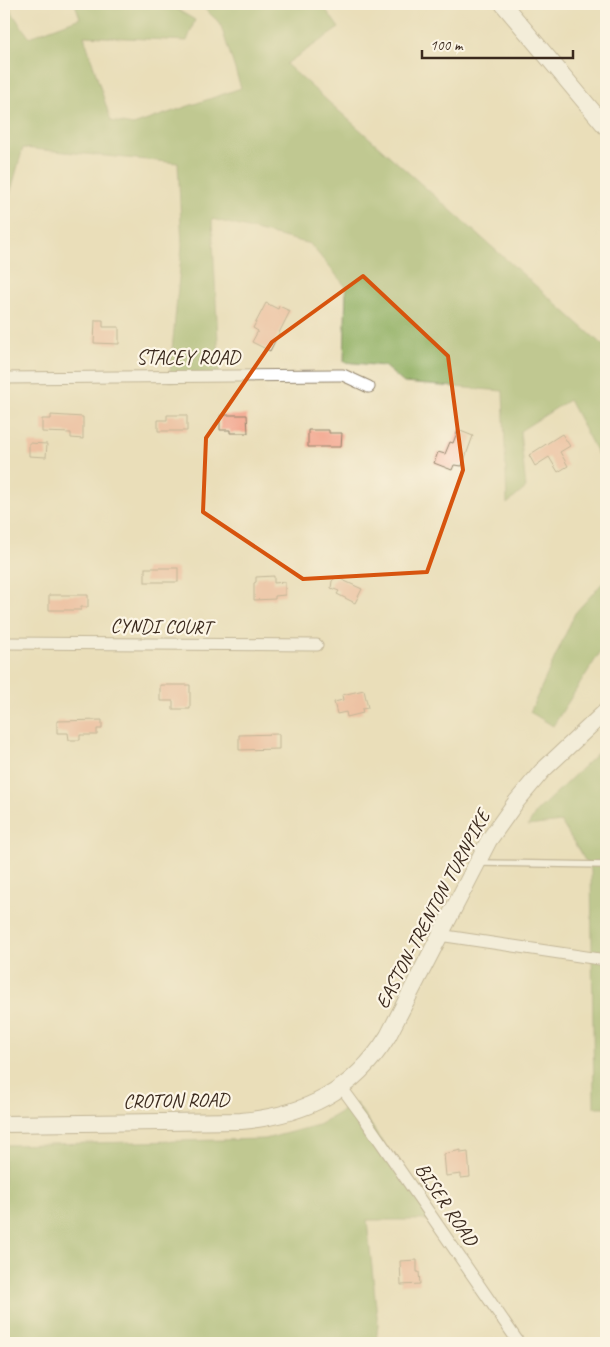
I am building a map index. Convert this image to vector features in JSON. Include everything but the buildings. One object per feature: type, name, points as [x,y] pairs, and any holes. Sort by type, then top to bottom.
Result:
[{"type":"main road","points":[[503,4],[606,127]]},
{"type":"main road","name":"EASTON-TRENTON TURNPIKE","points":[[342,1088],[376,1055],[400,1014],[477,863],[497,828],[537,776],[606,712]]},
{"type":"main road","name":"CROTON ROAD","points":[[4,1124],[255,1119],[285,1114],[300,1109],[342,1088]]},
{"type":"street","name":"STACEY ROAD","points":[[4,378],[343,375],[369,387]]},
{"type":"street","name":"CYNDI COURT","points":[[4,643],[318,645]]},
{"type":"street","points":[[440,935],[606,960]]},
{"type":"street","name":"BISER ROAD","points":[[342,1088],[519,1343]]},
{"type":"lane","points":[[477,863],[606,866]]},
{"type":"highlighted area","points":[[363,276],[448,356],[463,470],[427,572],[303,579],[203,512],[206,438],[272,342]]},
{"type":"green space","points":[[4,4],[6,4],[29,37],[80,18],[75,4],[168,4],[195,20],[187,41],[84,36],[111,121],[133,125],[241,88],[220,23],[199,4],[322,4],[339,28],[286,64],[606,348],[606,470],[569,400],[520,431],[526,488],[507,504],[503,391],[404,383],[384,366],[344,362],[346,287],[310,244],[212,219],[220,381],[169,381],[182,246],[178,163],[23,148],[8,201],[4,201]]},
{"type":"green space","points":[[606,579],[606,643],[553,726],[530,712],[575,613]]},
{"type":"green space","points":[[606,745],[606,1107],[594,1107],[591,870],[561,822],[528,826],[536,812]]},
{"type":"green space","points":[[356,1103],[436,1220],[367,1220],[378,1325],[376,1343],[4,1343],[4,1145],[265,1139],[318,1125]]}]
